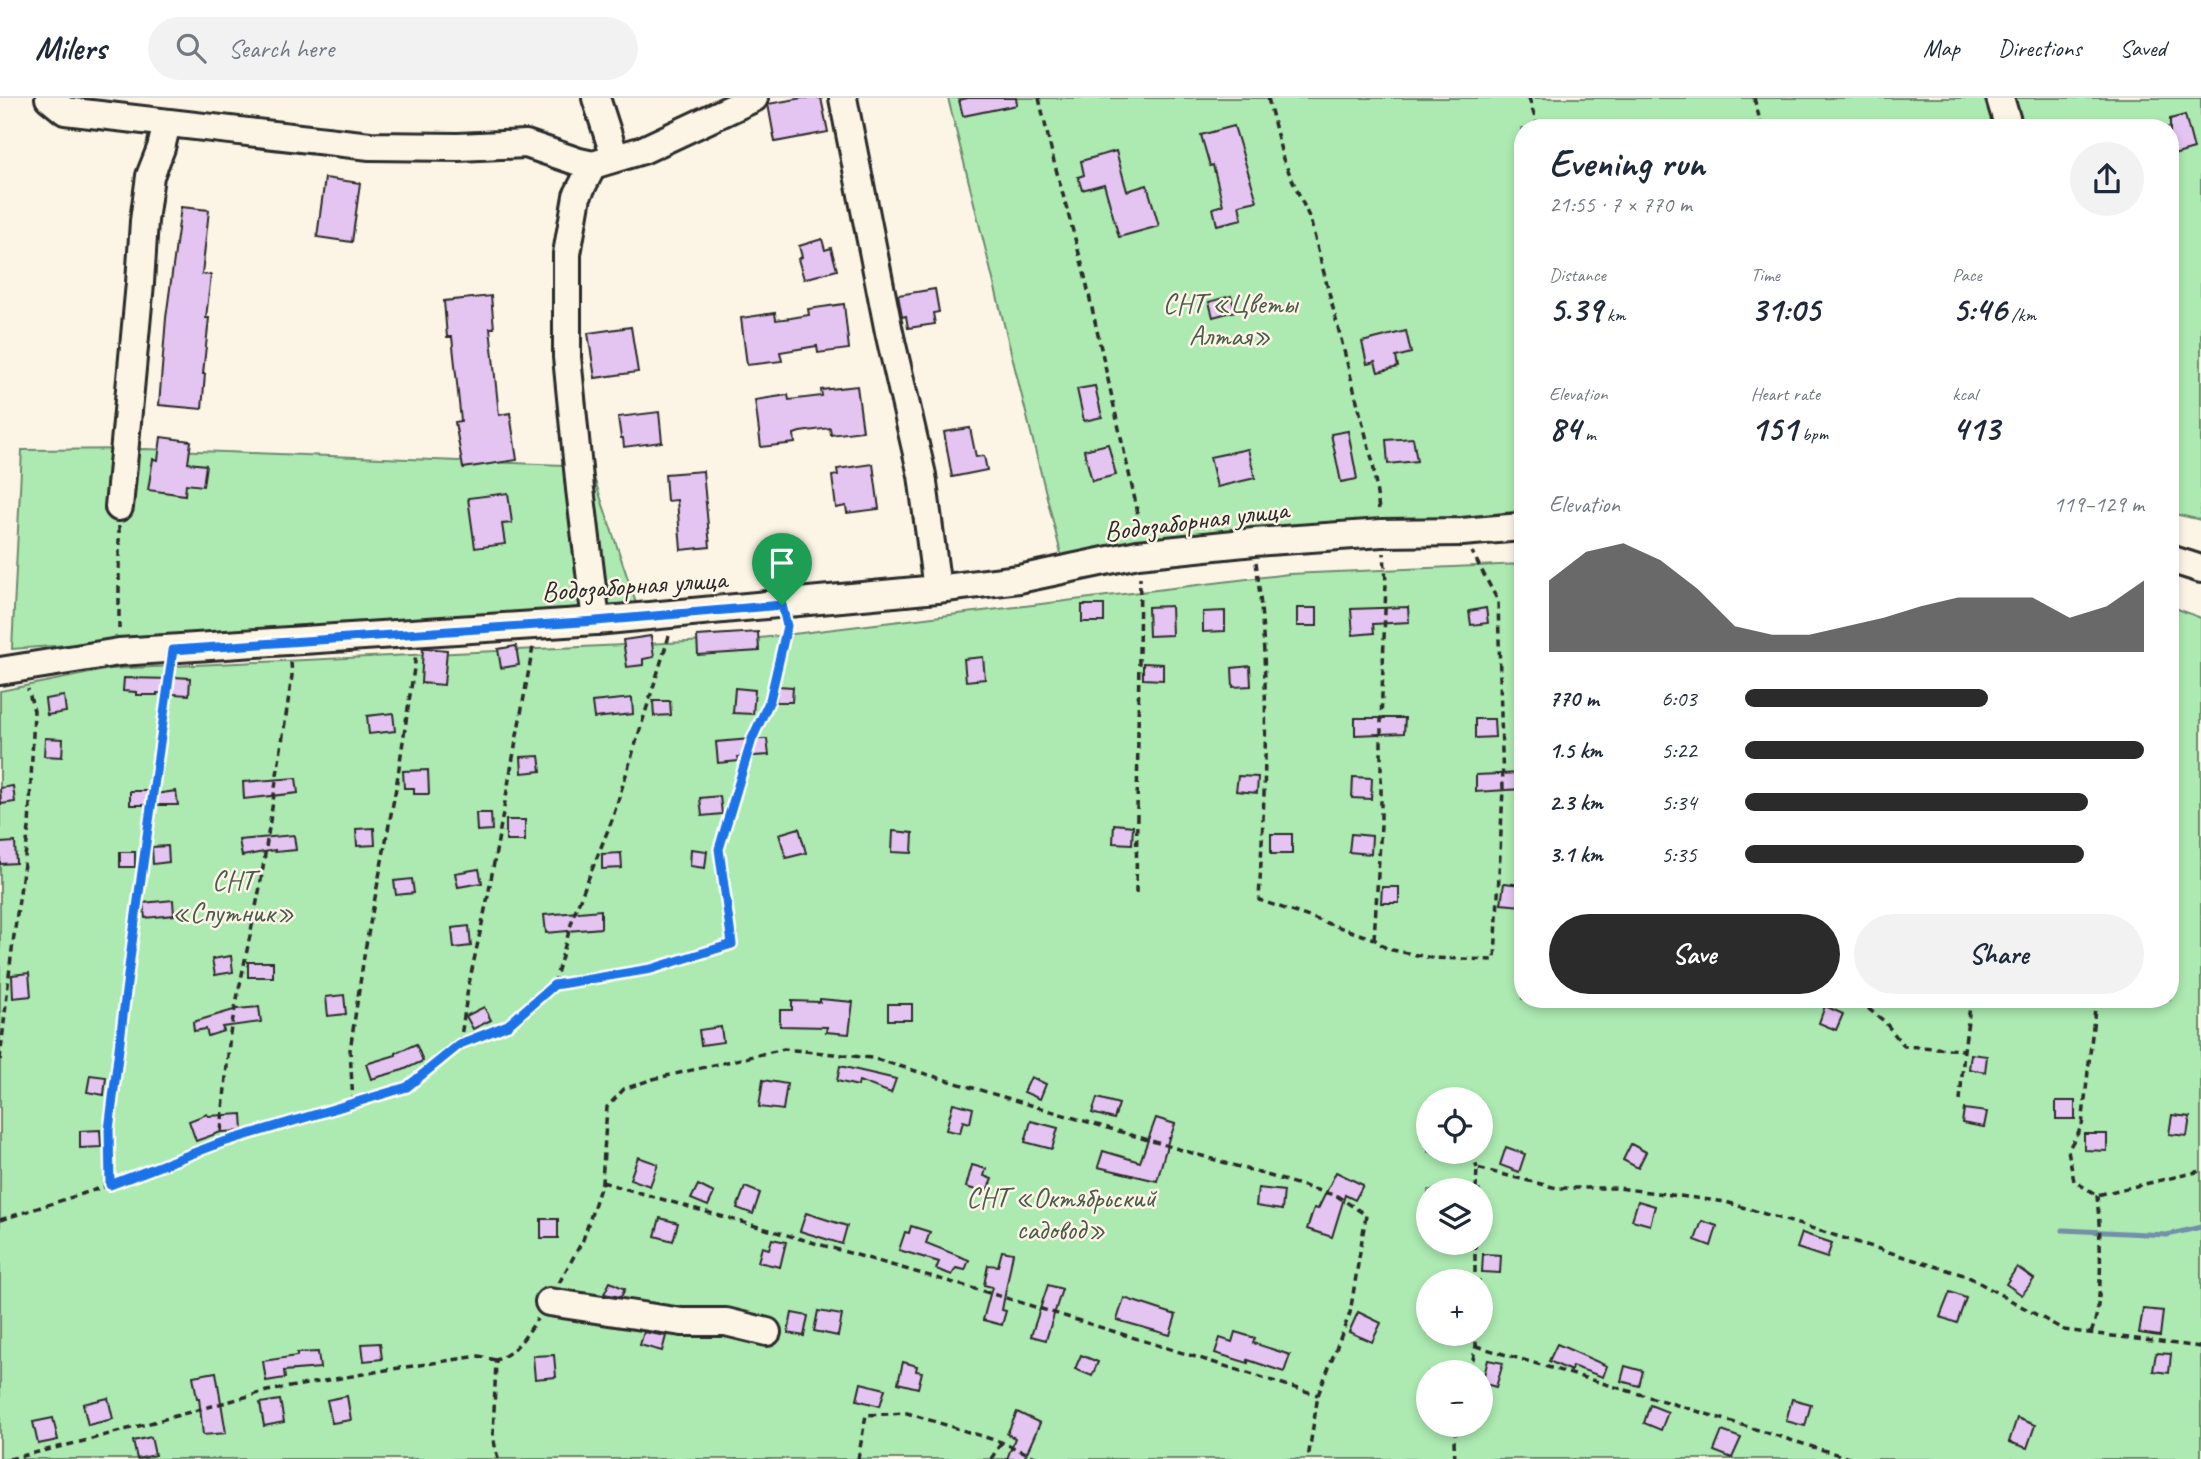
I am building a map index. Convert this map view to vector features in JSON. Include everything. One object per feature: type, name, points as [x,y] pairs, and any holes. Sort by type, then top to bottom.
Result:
[{"type":"street","points":[[48,98],[65,111],[370,146],[458,147],[526,144],[579,162],[604,161],[643,150],[754,98]]},
{"type":"street","points":[[596,98],[604,161],[578,196],[567,254],[567,357],[596,621]]},
{"type":"street","points":[[844,98],[889,332],[922,475],[937,589]]},
{"type":"street","points":[[2000,98],[2006,119]]},
{"type":"street","points":[[119,507],[144,221],[150,176],[167,123]]},
{"type":"street","name":"Водозаборная улица","points":[[11,669],[120,652],[596,621],[782,605],[1019,579],[1138,554],[1254,542],[1514,528]]},
{"type":"street","points":[[2179,562],[2201,569]]},
{"type":"street","points":[[549,1302],[682,1322],[726,1322],[767,1332]]},
{"type":"path","points":[[1039,98],[1083,268],[1138,509],[1140,575],[1136,893]]},
{"type":"path","points":[[1529,98],[1535,119]]},
{"type":"path","points":[[1754,98],[1760,119]]},
{"type":"path","points":[[119,507],[120,652]]},
{"type":"path","points":[[1254,542],[1264,655],[1266,762],[1259,900],[1374,939],[1387,949],[1432,958],[1494,960],[1503,789],[1499,601],[1462,532]]},
{"type":"path","points":[[0,1220],[110,1185],[220,1143],[407,1087],[460,1044],[508,1025],[554,985],[651,969],[732,944],[719,849],[752,739],[770,700],[787,626],[782,605]]},
{"type":"path","points":[[554,985],[575,914],[612,820],[676,614]]},
{"type":"path","points":[[460,1044],[468,988],[493,869],[537,624]]},
{"type":"path","points":[[353,1103],[350,1050],[420,632]]},
{"type":"path","points":[[220,1143],[230,1034],[260,887],[292,676],[290,642]]},
{"type":"path","points":[[110,1185],[109,1130],[173,650]]},
{"type":"path","points":[[0,1060],[29,828],[34,711],[11,669]]},
{"type":"path","points":[[1868,1008],[1884,1021],[1904,1046],[1964,1050]]},
{"type":"path","points":[[1960,1101],[1970,1008]]},
{"type":"path","points":[[2095,1008],[2082,1126],[2068,1150],[2074,1181],[2097,1195],[2201,1171]]},
{"type":"path","points":[[9,1459],[267,1391],[479,1356],[496,1360],[508,1356],[527,1335],[549,1302],[583,1240],[602,1182],[607,1107],[624,1089],[653,1079],[784,1049],[872,1058],[1337,1196],[1366,1215],[1350,1313],[1318,1395],[1308,1459]]},
{"type":"path","points":[[1476,1164],[1477,1178]]},
{"type":"path","points":[[1477,1168],[1557,1188],[1618,1188],[1726,1202],[1967,1276],[2064,1330],[2201,1347]]},
{"type":"path","points":[[602,1182],[1003,1297],[1318,1395]]},
{"type":"path","points":[[2091,1333],[2099,1300],[2100,1224],[2097,1195]]},
{"type":"path","points":[[1473,1360],[1476,1346],[1852,1459]]},
{"type":"path","points":[[496,1360],[493,1437],[498,1459]]},
{"type":"path","points":[[858,1459],[866,1415],[907,1413],[1001,1442],[1040,1459]]},
{"type":"path","points":[[1455,1437],[1455,1459]]},
{"type":"path","points":[[991,1459],[1001,1442]]},
{"type":"green space","name":"СНТ «Цветы Алтая»","points":[[948,98],[2201,98],[2201,520],[2179,515],[2179,119],[1514,119],[1514,512],[1062,558]]},
{"type":"green space","points":[[146,449],[590,466],[636,603],[12,649],[22,450]]},
{"type":"green space","points":[[1514,564],[1514,1008],[2179,1008],[2179,609],[2201,618],[2201,1459],[0,1459],[0,691],[110,669],[752,639],[1289,574]]},
{"type":"building","points":[[802,98],[821,98],[828,132],[775,142],[768,104]]},
{"type":"building","points":[[1016,98],[1017,105],[963,116],[959,100]]},
{"type":"building","points":[[2185,115],[2194,149],[2179,153],[2179,119],[2170,119]]},
{"type":"building","points":[[1234,126],[1257,201],[1239,205],[1242,219],[1217,225],[1213,208],[1223,205],[1213,165],[1210,166],[1201,135]]},
{"type":"building","points":[[1116,151],[1127,191],[1147,185],[1159,226],[1119,237],[1104,184],[1082,190],[1078,177],[1084,175],[1081,161]]},
{"type":"building","points":[[325,178],[360,183],[352,242],[317,237]]},
{"type":"building","points":[[181,207],[209,210],[202,274],[211,275],[206,318],[209,318],[202,409],[159,405],[166,318]]},
{"type":"building","points":[[822,239],[825,250],[831,248],[837,270],[804,279],[798,259],[802,257],[799,246]]},
{"type":"building","points":[[935,289],[939,312],[933,313],[935,324],[908,328],[906,316],[902,317],[898,295]]},
{"type":"building","points":[[491,296],[494,328],[490,328],[499,415],[510,413],[517,460],[463,468],[455,422],[461,421],[452,337],[447,337],[444,301]]},
{"type":"building","points":[[1231,296],[1235,311],[1213,317],[1209,302]]},
{"type":"building","points":[[844,304],[849,349],[818,353],[817,346],[780,352],[782,361],[747,365],[741,318],[775,313],[776,320],[791,318],[809,315],[808,309]]},
{"type":"building","points":[[631,327],[638,372],[595,378],[588,333]]},
{"type":"building","points":[[1406,331],[1411,353],[1396,357],[1398,367],[1378,372],[1375,362],[1367,364],[1362,342]]},
{"type":"building","points":[[857,386],[863,431],[831,435],[830,428],[800,432],[794,434],[795,443],[761,447],[755,400],[788,395],[789,400],[822,396],[821,390]]},
{"type":"building","points":[[1095,386],[1102,417],[1084,421],[1077,389]]},
{"type":"building","points":[[659,412],[662,442],[624,447],[618,417]]},
{"type":"building","points":[[970,428],[976,457],[984,456],[987,470],[952,477],[944,432]]},
{"type":"building","points":[[1348,431],[1357,479],[1341,482],[1331,434]]},
{"type":"building","points":[[161,437],[191,441],[188,463],[206,465],[203,486],[186,484],[185,495],[148,490],[153,459],[158,460]]},
{"type":"building","points":[[1413,438],[1417,461],[1388,464],[1386,440]]},
{"type":"building","points":[[1108,444],[1116,475],[1092,481],[1084,450]]},
{"type":"building","points":[[1248,449],[1255,478],[1217,487],[1210,457]]},
{"type":"building","points":[[873,464],[879,509],[847,513],[846,506],[836,508],[832,476],[838,475],[837,469]]},
{"type":"building","points":[[703,471],[710,547],[681,550],[677,500],[667,501],[665,474]]},
{"type":"building","points":[[508,493],[512,523],[502,524],[505,544],[475,548],[468,498]]},
{"type":"building","points":[[1082,605],[1104,605],[1104,622],[1082,622]]},
{"type":"building","points":[[1171,606],[1172,635],[1149,636],[1148,607]]},
{"type":"building","points":[[1408,607],[1409,622],[1373,624],[1374,633],[1353,635],[1351,609]]},
{"type":"building","points":[[1297,608],[1317,608],[1317,626],[1297,626]]},
{"type":"building","points":[[1486,608],[1488,623],[1471,625],[1469,611]]},
{"type":"building","points":[[1225,611],[1225,631],[1203,632],[1203,612]]},
{"type":"building","points":[[758,632],[759,651],[698,655],[697,636]]},
{"type":"building","points":[[651,636],[654,657],[643,659],[643,665],[627,667],[623,640]]},
{"type":"building","points":[[516,646],[519,665],[501,668],[498,649]]},
{"type":"building","points":[[423,648],[447,650],[444,685],[421,683]]},
{"type":"building","points":[[983,657],[985,679],[966,681],[964,659]]},
{"type":"building","points":[[1143,663],[1163,664],[1163,680],[1143,679]]},
{"type":"building","points":[[1250,666],[1251,686],[1233,687],[1232,668]]},
{"type":"building","points":[[124,678],[190,678],[189,695],[136,695],[136,692],[123,691]]},
{"type":"building","points":[[777,686],[793,687],[792,702],[776,702]]},
{"type":"building","points":[[735,688],[755,690],[753,714],[733,713]]},
{"type":"building","points":[[64,696],[66,712],[47,715],[45,699]]},
{"type":"building","points":[[632,698],[633,714],[594,718],[592,702]]},
{"type":"building","points":[[653,701],[670,701],[671,715],[654,716]]},
{"type":"building","points":[[393,713],[395,731],[369,734],[367,716]]},
{"type":"building","points":[[1355,718],[1405,718],[1404,733],[1355,735]]},
{"type":"building","points":[[1475,719],[1494,719],[1495,737],[1475,738]]},
{"type":"building","points":[[45,738],[63,739],[62,757],[44,756]]},
{"type":"building","points":[[767,739],[769,755],[738,757],[739,761],[718,763],[716,742]]},
{"type":"building","points":[[539,756],[541,771],[522,773],[521,757]]},
{"type":"building","points":[[428,770],[429,794],[414,794],[414,788],[404,788],[403,771]]},
{"type":"building","points":[[1514,773],[1514,790],[1476,792],[1476,775]]},
{"type":"building","points":[[1238,776],[1258,777],[1257,793],[1236,791]]},
{"type":"building","points":[[1353,777],[1372,778],[1371,799],[1352,798]]},
{"type":"building","points":[[296,778],[298,793],[244,799],[243,782]]},
{"type":"building","points":[[13,786],[15,802],[1,804],[0,788]]},
{"type":"building","points":[[130,791],[148,791],[148,795],[176,791],[178,805],[130,805]]},
{"type":"building","points":[[720,796],[722,814],[702,816],[700,798]]},
{"type":"building","points":[[476,813],[491,813],[492,830],[477,831]]},
{"type":"building","points":[[506,820],[525,820],[525,841],[506,841]]},
{"type":"building","points":[[1114,824],[1133,826],[1132,844],[1113,843]]},
{"type":"building","points":[[374,828],[375,845],[357,846],[356,829]]},
{"type":"building","points":[[799,828],[806,853],[786,858],[779,834]]},
{"type":"building","points":[[893,831],[913,833],[912,853],[892,852]]},
{"type":"building","points":[[1271,834],[1292,834],[1292,854],[1271,854]]},
{"type":"building","points":[[1351,834],[1372,836],[1371,854],[1349,852]]},
{"type":"building","points":[[294,835],[296,850],[275,850],[242,856],[239,840]]},
{"type":"building","points":[[15,842],[16,863],[0,864],[0,843]]},
{"type":"building","points":[[168,846],[169,862],[153,864],[152,847]]},
{"type":"building","points":[[691,849],[707,851],[705,868],[690,866]]},
{"type":"building","points":[[120,852],[135,852],[135,867],[120,867]]},
{"type":"building","points":[[621,853],[622,868],[602,869],[602,854]]},
{"type":"building","points":[[479,869],[482,883],[458,887],[455,873]]},
{"type":"building","points":[[412,879],[414,893],[396,895],[394,881]]},
{"type":"building","points":[[1504,883],[1514,884],[1514,905],[1501,904]]},
{"type":"building","points":[[1382,887],[1399,887],[1399,903],[1381,903]]},
{"type":"building","points":[[173,900],[174,915],[145,918],[143,903]]},
{"type":"building","points":[[601,910],[601,928],[546,933],[544,915]]},
{"type":"building","points":[[469,926],[471,946],[454,948],[452,928]]},
{"type":"building","points":[[231,956],[233,972],[215,975],[212,959]]},
{"type":"building","points":[[248,962],[273,962],[273,977],[248,977]]},
{"type":"building","points":[[29,973],[31,996],[13,998],[12,975]]},
{"type":"building","points":[[344,995],[346,1014],[328,1016],[326,997]]},
{"type":"building","points":[[820,999],[853,1002],[849,1034],[826,1032],[827,1027],[780,1026],[780,1010],[792,1010],[792,1001],[820,1002]]},
{"type":"building","points":[[888,1004],[912,1004],[912,1020],[888,1020]]},
{"type":"building","points":[[259,1007],[261,1022],[222,1027],[224,1031],[208,1036],[206,1029],[194,1031],[193,1022],[237,1009]]},
{"type":"building","points":[[484,1007],[491,1020],[473,1029],[466,1016]]},
{"type":"building","points":[[1824,1008],[1843,1014],[1836,1030],[1819,1023]]},
{"type":"building","points":[[721,1027],[723,1042],[701,1045],[699,1030]]},
{"type":"building","points":[[416,1044],[423,1061],[371,1079],[366,1064],[396,1055]]},
{"type":"building","points":[[1971,1054],[1987,1056],[1985,1072],[1969,1069]]},
{"type":"building","points":[[840,1066],[896,1079],[891,1093],[859,1081],[858,1086],[837,1081]]},
{"type":"building","points":[[90,1075],[106,1077],[104,1095],[87,1092]]},
{"type":"building","points":[[1031,1077],[1046,1084],[1040,1099],[1024,1092]]},
{"type":"building","points":[[763,1080],[787,1084],[783,1110],[759,1107]]},
{"type":"building","points":[[1097,1098],[1119,1104],[1114,1119],[1092,1113]]},
{"type":"building","points":[[2056,1101],[2075,1101],[2075,1119],[2056,1119]]},
{"type":"building","points":[[953,1103],[973,1108],[970,1123],[963,1121],[960,1133],[946,1130]]},
{"type":"building","points":[[1964,1109],[1987,1112],[1984,1127],[1962,1123]]},
{"type":"building","points":[[207,1114],[242,1114],[243,1131],[221,1132],[196,1141],[189,1121]]},
{"type":"building","points":[[2172,1115],[2190,1117],[2187,1136],[2169,1134]]},
{"type":"building","points":[[1156,1118],[1175,1124],[1157,1181],[1098,1167],[1103,1151],[1140,1162]]},
{"type":"building","points":[[1031,1121],[1058,1128],[1052,1149],[1025,1142]]},
{"type":"building","points":[[100,1130],[101,1147],[80,1148],[80,1131]]},
{"type":"building","points":[[2084,1134],[2107,1134],[2107,1151],[2084,1150]]},
{"type":"building","points":[[1631,1144],[1646,1152],[1638,1168],[1623,1160]]},
{"type":"building","points":[[1506,1147],[1525,1154],[1519,1172],[1500,1165]]},
{"type":"building","points":[[638,1157],[658,1164],[650,1186],[630,1179]]},
{"type":"building","points":[[972,1165],[986,1169],[984,1176],[992,1179],[986,1193],[966,1187]]},
{"type":"building","points":[[1336,1172],[1363,1185],[1355,1200],[1345,1195],[1332,1237],[1307,1229],[1314,1208],[1318,1209]]},
{"type":"building","points":[[698,1185],[714,1193],[708,1206],[691,1199]]},
{"type":"building","points":[[745,1187],[760,1193],[753,1214],[737,1208]]},
{"type":"building","points":[[1258,1188],[1284,1191],[1282,1210],[1256,1206]]},
{"type":"building","points":[[1638,1201],[1655,1206],[1650,1225],[1632,1220]]},
{"type":"building","points":[[806,1213],[847,1226],[842,1244],[800,1231]]},
{"type":"building","points":[[660,1218],[678,1223],[673,1241],[655,1236]]},
{"type":"building","points":[[541,1219],[558,1219],[558,1238],[541,1238]]},
{"type":"building","points":[[1702,1221],[1717,1226],[1711,1246],[1695,1240]]},
{"type":"building","points":[[911,1226],[930,1232],[926,1243],[969,1260],[965,1270],[956,1268],[952,1275],[936,1269],[939,1262],[899,1250],[905,1232],[909,1233]]},
{"type":"building","points":[[1802,1233],[1832,1243],[1827,1258],[1797,1248]]},
{"type":"building","points":[[772,1239],[786,1242],[780,1267],[758,1262],[762,1247],[769,1249]]},
{"type":"building","points":[[1002,1251],[1013,1253],[1002,1310],[1006,1311],[1002,1325],[983,1320],[992,1287],[984,1285],[988,1265],[998,1266]]},
{"type":"building","points":[[1483,1255],[1501,1255],[1500,1273],[1493,1273],[1493,1269],[1482,1269]]},
{"type":"building","points":[[2017,1267],[2034,1279],[2022,1295],[2006,1284]]},
{"type":"building","points":[[610,1282],[625,1289],[621,1297],[604,1294]]},
{"type":"building","points":[[1048,1285],[1062,1289],[1046,1340],[1031,1336]]},
{"type":"building","points":[[1950,1292],[1966,1298],[1957,1323],[1940,1317]]},
{"type":"building","points":[[1124,1298],[1176,1315],[1170,1335],[1117,1320]]},
{"type":"building","points":[[2143,1309],[2163,1311],[2160,1336],[2139,1333]]},
{"type":"building","points":[[818,1311],[842,1315],[838,1336],[814,1331]]},
{"type":"building","points":[[1358,1312],[1381,1323],[1372,1342],[1349,1332]]},
{"type":"building","points":[[792,1313],[808,1316],[804,1336],[788,1333]]},
{"type":"building","points":[[644,1332],[666,1336],[662,1351],[640,1345]]},
{"type":"building","points":[[1235,1332],[1255,1338],[1253,1343],[1290,1355],[1284,1372],[1215,1353],[1220,1338],[1232,1342]]},
{"type":"building","points":[[380,1343],[382,1359],[364,1361],[362,1344]]},
{"type":"building","points":[[1557,1344],[1607,1366],[1603,1377],[1572,1366],[1571,1371],[1549,1361]]},
{"type":"building","points":[[318,1352],[320,1368],[284,1371],[285,1378],[266,1381],[263,1361],[297,1356],[297,1353]]},
{"type":"building","points":[[2156,1353],[2171,1354],[2169,1373],[2153,1371]]},
{"type":"building","points":[[554,1355],[556,1377],[535,1379],[533,1356]]},
{"type":"building","points":[[1081,1355],[1098,1362],[1092,1376],[1075,1369]]},
{"type":"building","points":[[1493,1361],[1503,1363],[1496,1387],[1493,1386]]},
{"type":"building","points":[[903,1362],[917,1366],[916,1371],[922,1372],[918,1388],[898,1383]]},
{"type":"building","points":[[1625,1366],[1643,1371],[1639,1386],[1621,1381]]},
{"type":"building","points":[[216,1372],[226,1433],[203,1435],[199,1398],[193,1376]]},
{"type":"building","points":[[861,1383],[885,1389],[880,1406],[857,1400]]},
{"type":"building","points":[[347,1396],[351,1420],[332,1423],[327,1400]]},
{"type":"building","points":[[108,1398],[113,1419],[88,1425],[83,1404]]},
{"type":"building","points":[[1792,1399],[1811,1404],[1805,1426],[1786,1421]]},
{"type":"building","points":[[280,1400],[284,1422],[264,1426],[260,1403]]},
{"type":"building","points":[[1650,1405],[1668,1412],[1661,1430],[1644,1423]]},
{"type":"building","points":[[1017,1412],[1040,1423],[1024,1459],[1007,1459],[1015,1438],[1007,1434]]},
{"type":"building","points":[[53,1418],[58,1440],[38,1444],[33,1422]]},
{"type":"building","points":[[2017,1418],[2035,1425],[2027,1448],[2009,1442]]},
{"type":"building","points":[[1722,1431],[1741,1438],[1732,1458],[1714,1451]]},
{"type":"building","points":[[151,1437],[155,1455],[137,1459],[133,1441]]},
{"type":"waterway","points":[[2063,1230],[2167,1235],[2201,1227]]},
{"type":"route","points":[[782,605],[787,626],[770,700],[752,739],[719,849],[732,944],[651,969],[554,985],[508,1025],[460,1044],[407,1087],[220,1143],[110,1185],[109,1130],[173,650],[596,621],[782,605]]},
{"type":"park label","name":"СНТ «Спутник»","points":[[233,896]]},
{"type":"park label","name":"СНТ «Октябрьский садовод»","points":[[1061,1213]]}]
